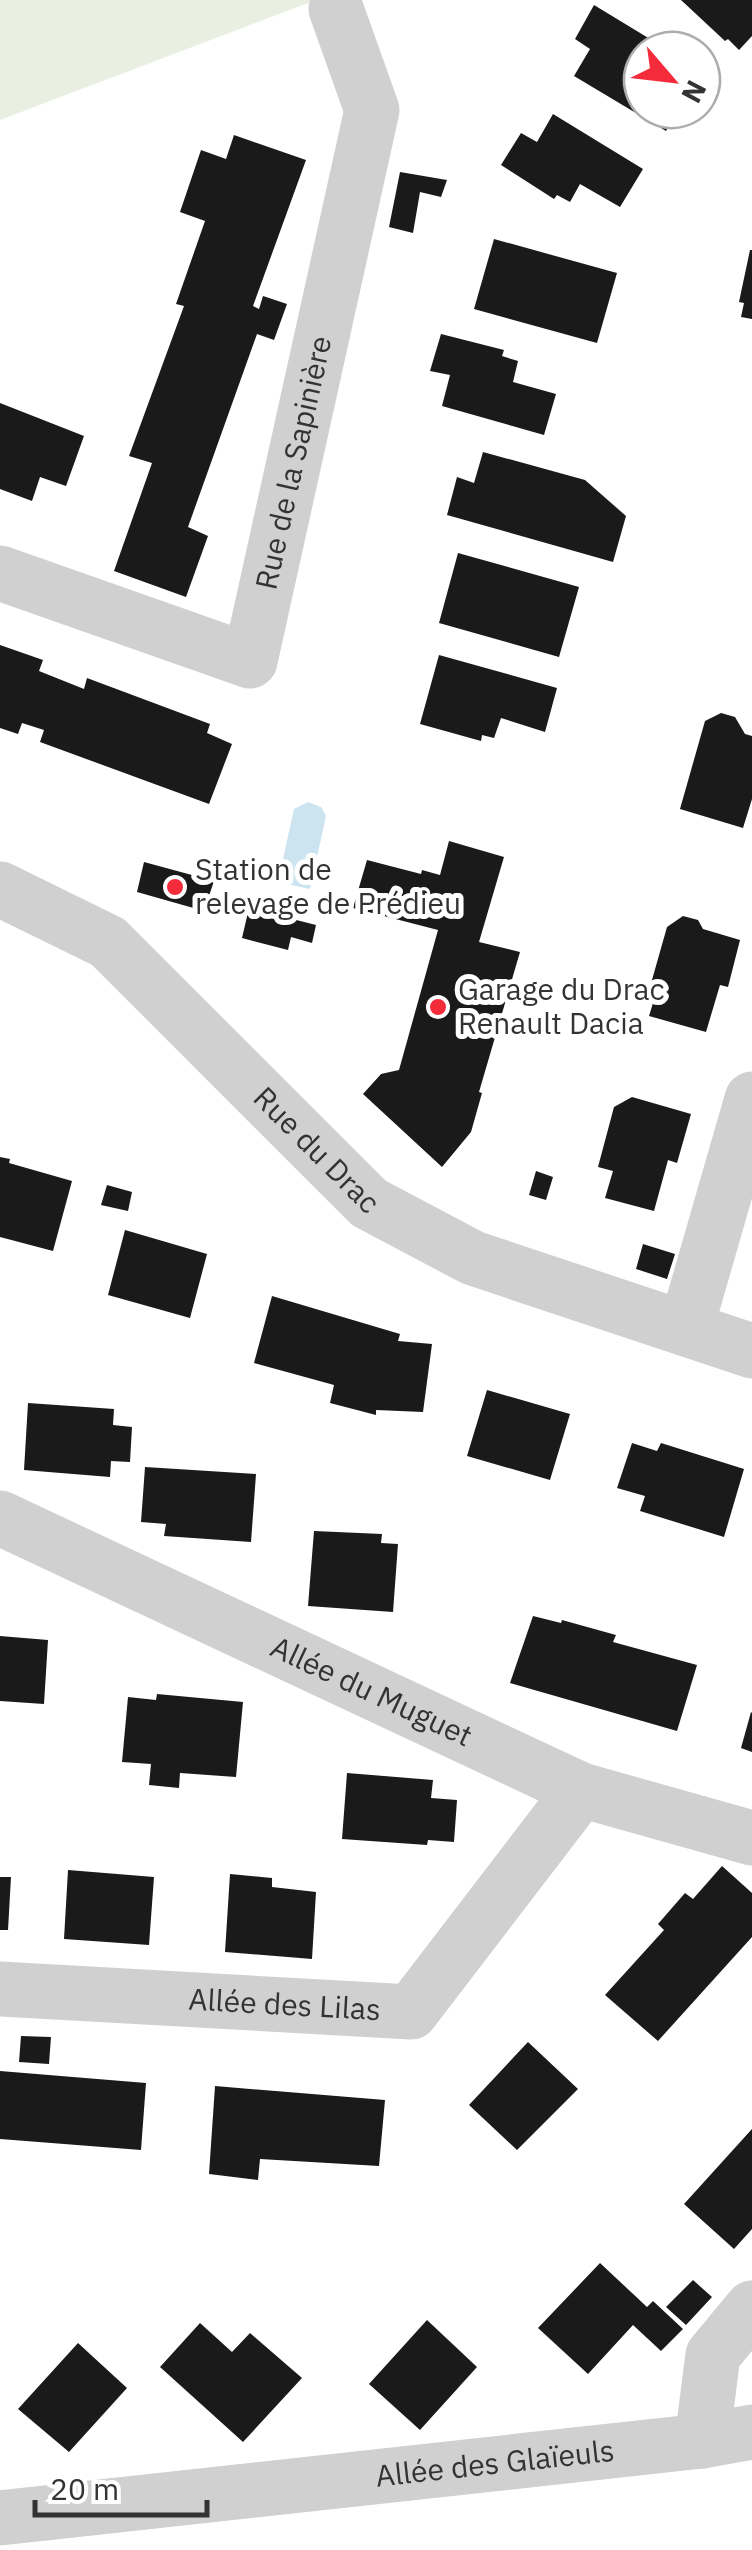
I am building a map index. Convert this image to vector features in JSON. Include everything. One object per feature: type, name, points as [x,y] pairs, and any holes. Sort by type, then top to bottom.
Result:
[{"type":"street","name":"Rue de la Sapinière","points":[[0,573],[250,661],[372,110],[336,9]]},
{"type":"street","name":"Rue du Drac","points":[[0,889],[108,942],[368,1203],[473,1258],[752,1350]]},
{"type":"street","points":[[686,1328],[752,1099]]},
{"type":"street","name":"Allée du Muguet","points":[[0,1518],[581,1790],[752,1838]]},
{"type":"street","name":"Allée des Lilas","points":[[0,1989],[411,2012],[581,1790]]},
{"type":"street","points":[[727,2436],[714,2355],[752,2308]]},
{"type":"street","name":"Allée des Glaïeuls","points":[[0,2518],[727,2436]]},
{"type":"green space","points":[[0,0],[316,0],[0,120]]},
{"type":"water","points":[[308,802],[321,807],[326,816],[310,889],[278,882],[294,809]]},
{"type":"building","points":[[681,0],[752,0],[752,36],[739,50],[722,38],[722,30],[713,30]]},
{"type":"building","points":[[594,5],[635,30],[622,30],[622,105],[574,76],[590,49],[575,39]]},
{"type":"building","points":[[553,114],[643,169],[620,207],[580,184],[570,202],[557,195],[554,199],[501,165],[521,133],[537,142]]},
{"type":"building","points":[[234,135],[306,160],[253,306],[259,309],[263,296],[287,304],[274,340],[257,334],[188,527],[208,536],[186,597],[114,571],[152,463],[129,456],[184,306],[176,304],[205,221],[180,212],[201,150],[226,159]]},
{"type":"building","points":[[400,172],[447,180],[441,197],[420,192],[413,233],[389,227]]},
{"type":"building","points":[[494,239],[617,273],[597,343],[474,309]]},
{"type":"building","points":[[750,250],[752,319],[741,317],[744,303],[739,302]]},
{"type":"building","points":[[441,334],[504,350],[502,356],[518,361],[513,382],[556,394],[544,435],[442,406],[450,375],[430,371]]},
{"type":"building","points":[[0,403],[84,436],[66,486],[40,477],[32,501],[0,489]]},
{"type":"building","points":[[483,452],[585,480],[626,516],[613,562],[447,515],[457,477],[474,483]]},
{"type":"building","points":[[458,553],[579,587],[559,657],[439,623]]},
{"type":"building","points":[[0,645],[43,660],[39,671],[84,689],[87,678],[210,724],[207,733],[232,744],[209,804],[40,742],[44,730],[22,723],[18,734],[0,728]]},
{"type":"building","points":[[439,655],[557,688],[545,732],[501,718],[494,738],[482,735],[481,741],[420,724]]},
{"type":"building","points":[[721,713],[735,717],[745,734],[752,736],[752,799],[743,828],[680,809],[705,721]]},
{"type":"building","points":[[449,841],[504,857],[479,942],[520,952],[471,1132],[442,1167],[363,1094],[381,1074],[399,1070],[438,930],[353,908],[367,860],[440,875]]},
{"type":"building","name":"Station de relevage de Prédieu","points":[[144,862],[214,881],[204,911],[137,892]]},
{"type":"building","points":[[249,908],[316,925],[312,943],[291,937],[288,950],[242,938]]},
{"type":"building","points":[[683,916],[698,920],[703,929],[740,940],[728,987],[720,985],[706,1032],[649,1016],[657,990],[650,987],[667,927]]},
{"type":"building","points":[[632,1097],[691,1114],[677,1163],[668,1160],[654,1211],[605,1198],[613,1171],[598,1167],[614,1107]]},
{"type":"building","points":[[0,1157],[72,1181],[53,1251],[0,1237]]},
{"type":"building","points":[[536,1171],[553,1177],[546,1200],[529,1195]]},
{"type":"building","points":[[107,1185],[132,1192],[128,1211],[101,1205]]},
{"type":"building","points":[[125,1230],[207,1254],[190,1318],[108,1295]]},
{"type":"building","points":[[643,1244],[675,1254],[667,1279],[636,1269]]},
{"type":"building","points":[[272,1296],[400,1334],[398,1341],[432,1344],[423,1412],[376,1410],[376,1415],[330,1403],[334,1385],[254,1363]]},
{"type":"building","points":[[487,1390],[570,1414],[550,1480],[467,1456]]},
{"type":"building","points":[[28,1403],[114,1409],[113,1425],[132,1427],[130,1462],[111,1461],[110,1477],[24,1470]]},
{"type":"building","points":[[632,1443],[657,1451],[661,1443],[744,1469],[724,1537],[640,1511],[645,1496],[617,1488]]},
{"type":"building","points":[[145,1467],[256,1474],[251,1542],[164,1536],[166,1524],[141,1522]]},
{"type":"building","points":[[314,1531],[382,1534],[381,1543],[398,1544],[393,1612],[308,1606]]},
{"type":"building","points":[[533,1616],[616,1635],[613,1642],[697,1665],[677,1731],[510,1683]]},
{"type":"building","points":[[0,1636],[48,1640],[44,1704],[0,1701]]},
{"type":"building","points":[[157,1694],[243,1702],[236,1777],[180,1773],[179,1788],[149,1785],[151,1764],[122,1762],[128,1697],[156,1700]]},
{"type":"building","points":[[752,1713],[752,1752],[741,1748]]},
{"type":"building","points":[[347,1773],[433,1780],[431,1798],[457,1800],[454,1842],[428,1840],[427,1845],[342,1839]]},
{"type":"building","points":[[722,1866],[752,1893],[752,1937],[658,2041],[605,1995],[664,1930],[658,1924],[685,1893],[693,1899]]},
{"type":"building","points":[[68,1870],[154,1877],[149,1945],[64,1939]]},
{"type":"building","points":[[230,1874],[272,1878],[272,1887],[316,1892],[312,1959],[225,1952]]},
{"type":"building","points":[[0,1877],[11,1877],[8,1930],[0,1930]]},
{"type":"building","points":[[21,2036],[51,2037],[49,2064],[19,2062]]},
{"type":"building","points":[[528,2042],[578,2089],[517,2150],[469,2105]]},
{"type":"building","points":[[0,2071],[146,2083],[141,2150],[0,2139]]},
{"type":"building","points":[[215,2086],[385,2100],[379,2166],[260,2159],[258,2180],[209,2174]]},
{"type":"building","points":[[752,2129],[752,2229],[734,2249],[684,2204]]},
{"type":"building","points":[[600,2263],[647,2307],[653,2301],[683,2329],[661,2351],[633,2325],[588,2374],[538,2328]]},
{"type":"building","points":[[693,2280],[712,2297],[686,2325],[666,2307]]},
{"type":"building","points":[[427,2320],[477,2367],[420,2430],[369,2384]]},
{"type":"building","points":[[200,2323],[232,2352],[250,2333],[302,2378],[243,2442],[160,2367]]},
{"type":"building","points":[[78,2343],[127,2388],[69,2452],[18,2409]]},
{"type":"place","name":"Station de relevage de Prédieu","points":[[175,887]]},
{"type":"place","name":"Garage du Drac Renault Dacia","points":[[438,1007]]}]
